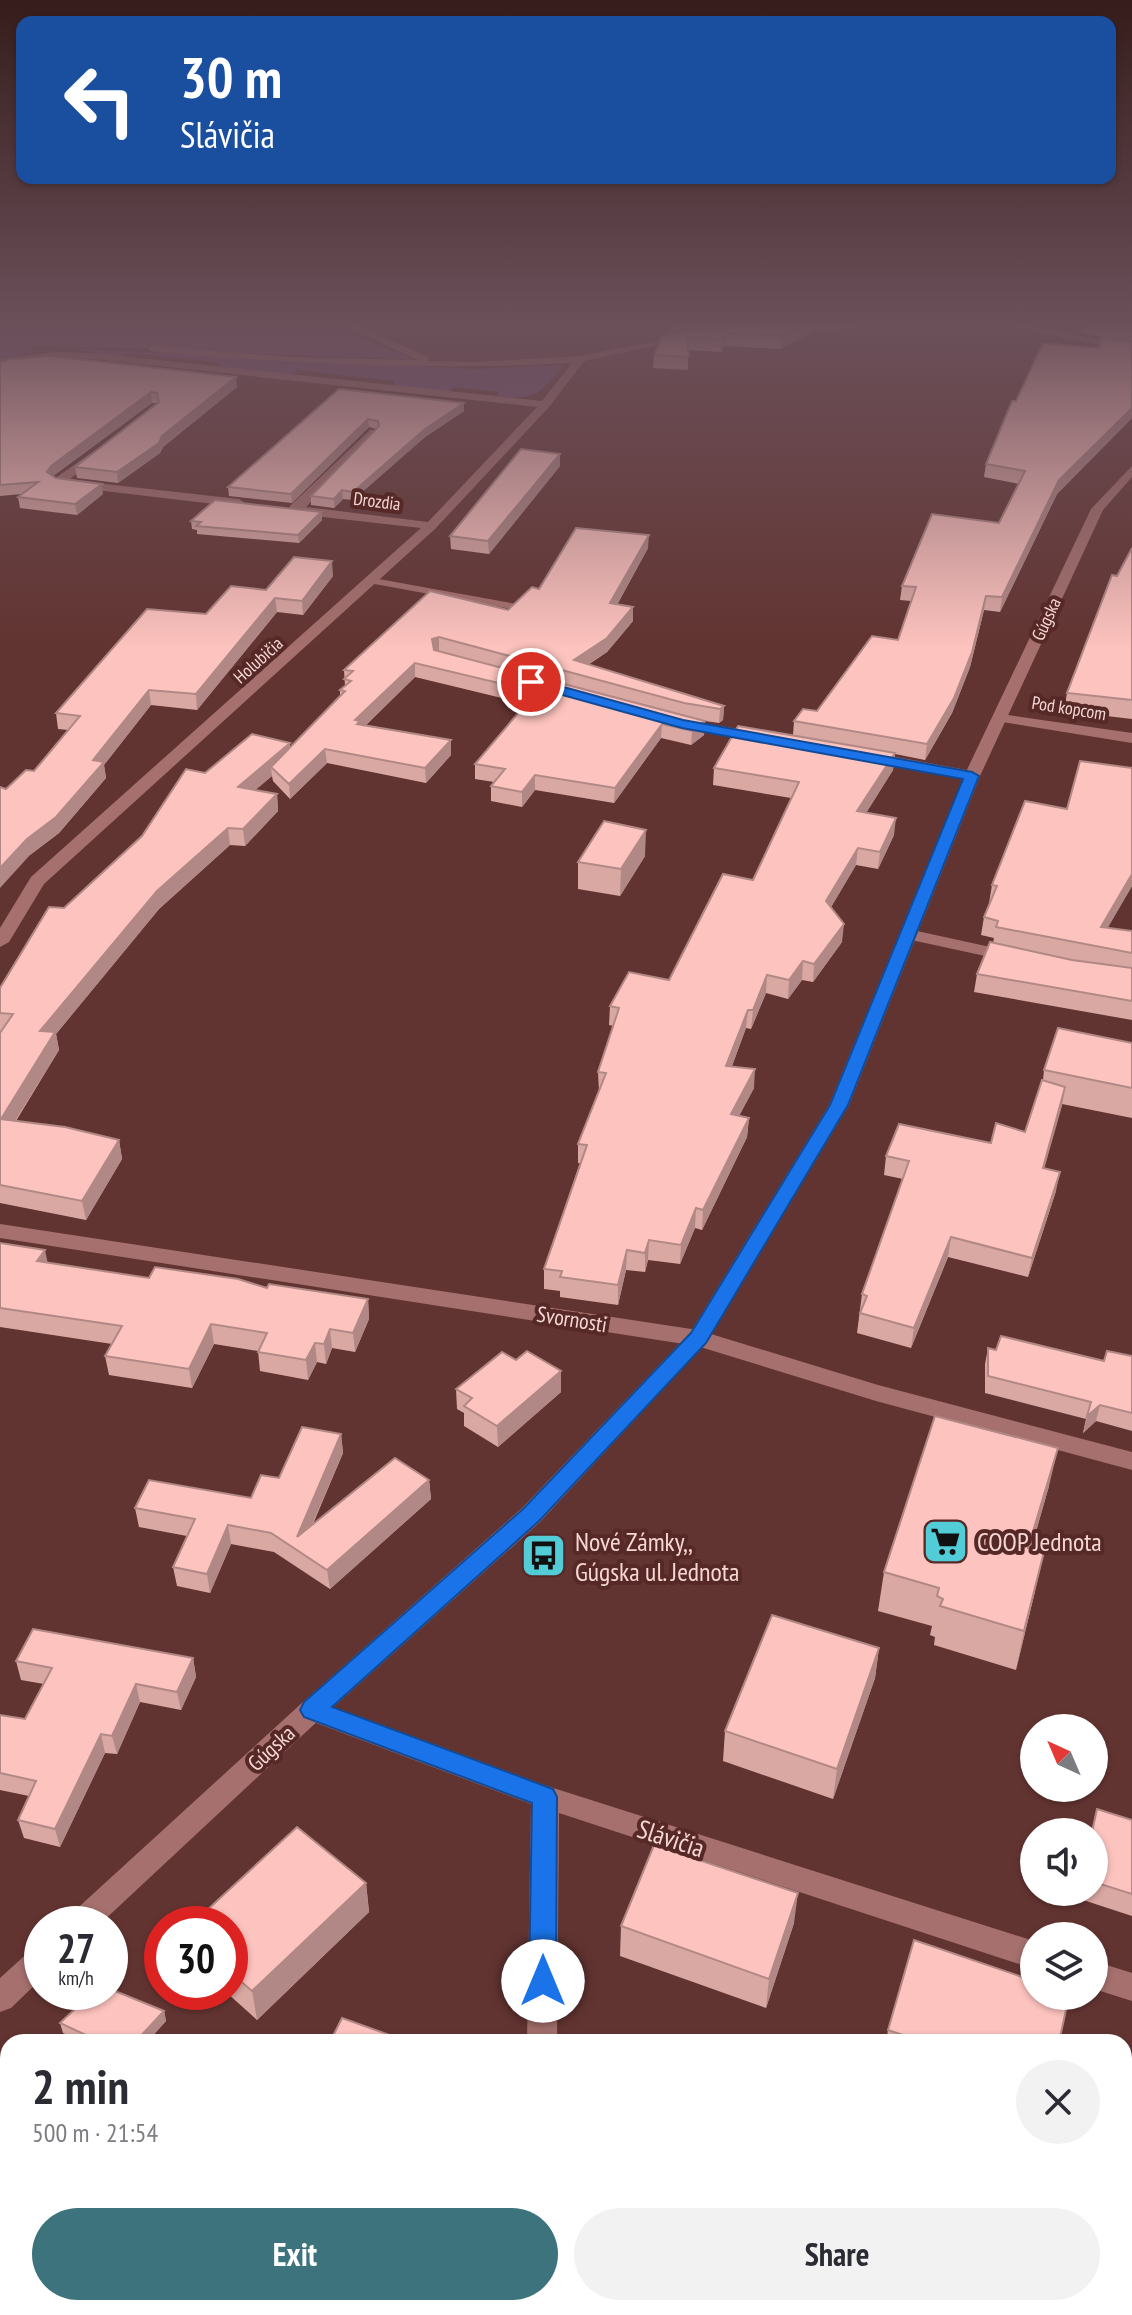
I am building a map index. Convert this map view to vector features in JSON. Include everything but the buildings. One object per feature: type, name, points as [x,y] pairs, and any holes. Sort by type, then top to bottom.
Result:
[{"type":"street","points":[[296,510],[371,432]]},
{"type":"street","name":"Holubičia","points":[[0,942],[37,881],[373,581],[431,526],[520,432]]},
{"type":"street","points":[[106,445],[58,482],[249,504]]},
{"type":"street","name":"Gúgska","points":[[100,1906],[312,1710],[531,1515],[698,1338],[839,1105],[972,776],[1097,509],[1132,470]]},
{"type":"street","name":"Drozdia","points":[[280,508],[431,526]]},
{"type":"street","name":"Pod kopcom","points":[[1001,718],[1132,738]]},
{"type":"street","points":[[667,720],[770,739]]},
{"type":"street","points":[[859,755],[972,776]]},
{"type":"street","points":[[908,934],[1028,961]]},
{"type":"street","name":"Svornosti","points":[[0,1231],[698,1338],[876,1393],[1132,1461]]},
{"type":"street","name":"Slávičia","points":[[312,1710],[545,1797],[1020,1950]]},
{"type":"street","points":[[542,2034],[545,1797]]},
{"type":"street","points":[[0,1998],[24,1976]]},
{"type":"street","points":[[1108,1979],[1132,1987]]},
{"type":"lane","points":[[373,581],[517,607]]},
{"type":"place","name":"COOP Jednota","points":[[946,1541]]},
{"type":"place","name":"Nové Zámky,, Gúgska ul. Jednota","points":[[544,1556]]},
{"type":"route","points":[[531,682],[682,724],[972,776],[839,1105],[698,1338],[531,1515],[312,1710],[545,1797],[543,1981]]}]
